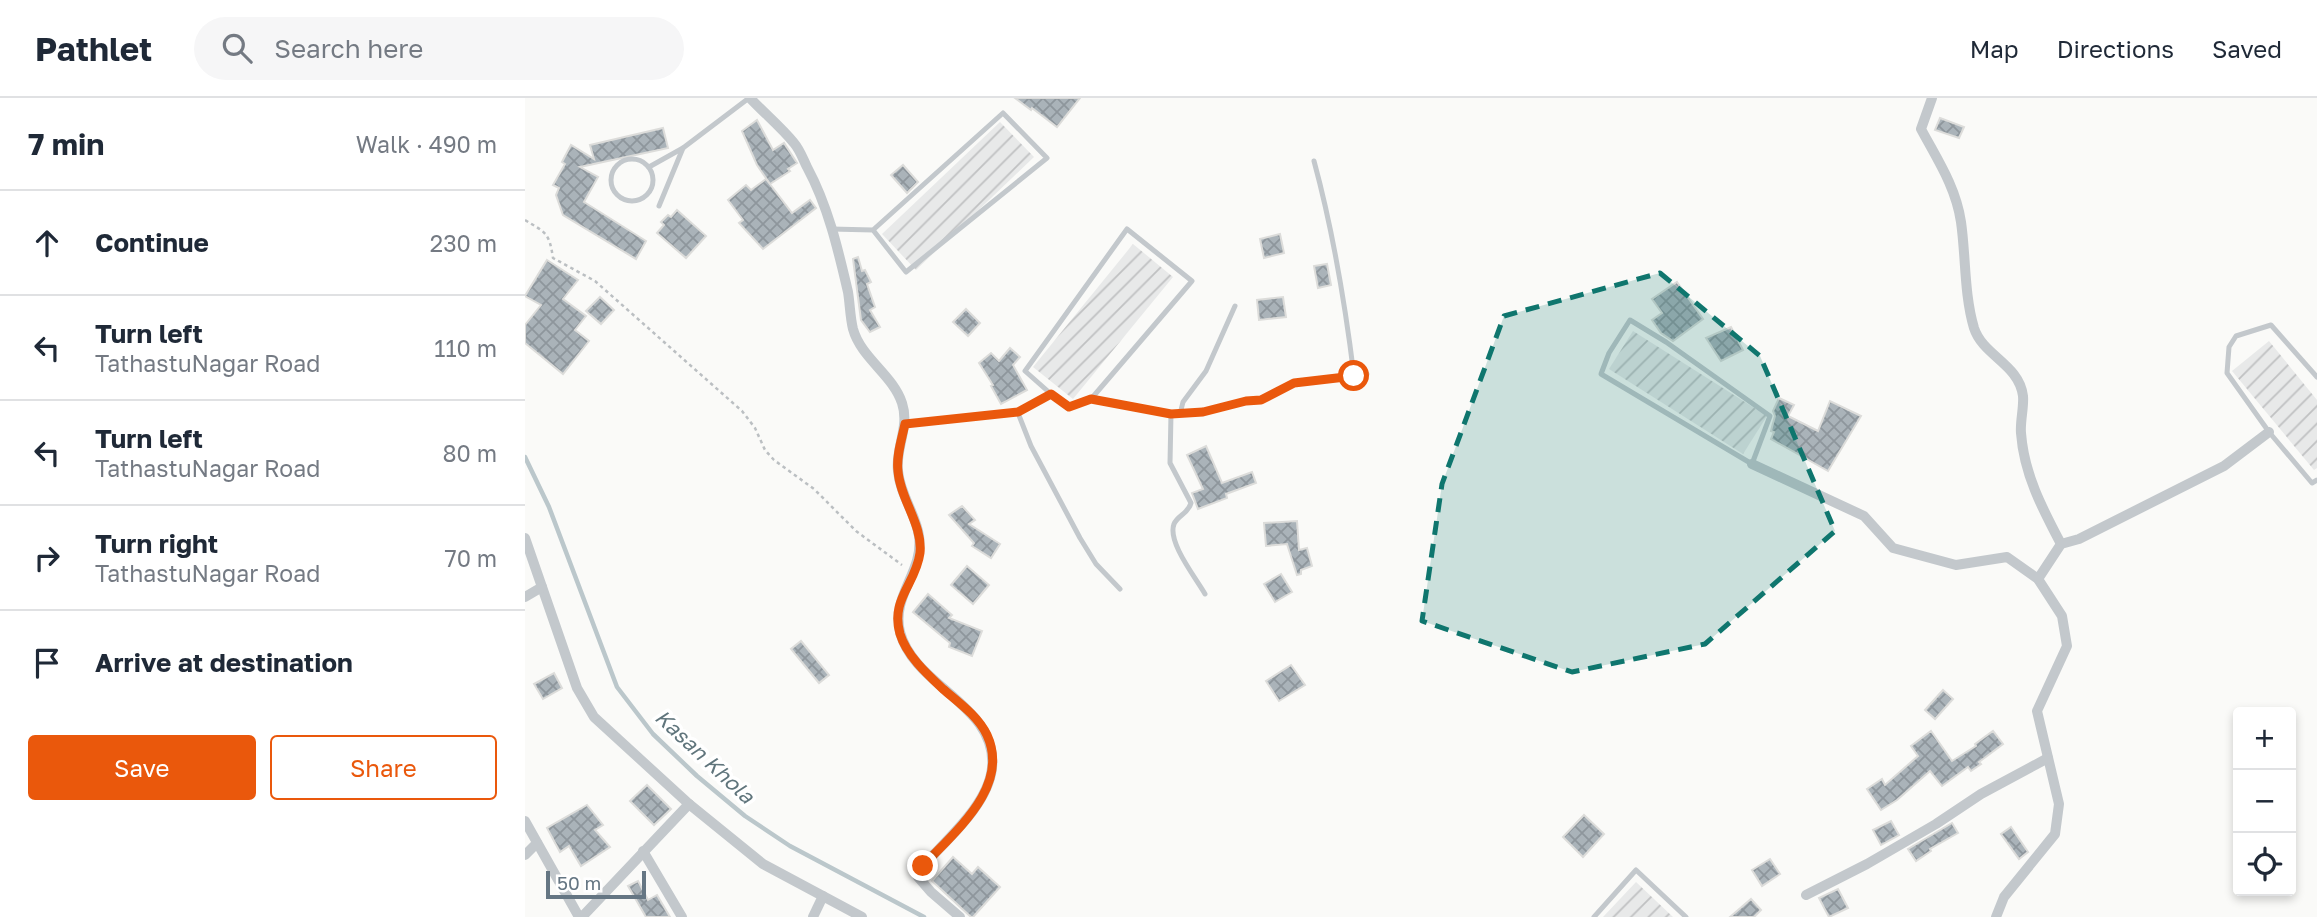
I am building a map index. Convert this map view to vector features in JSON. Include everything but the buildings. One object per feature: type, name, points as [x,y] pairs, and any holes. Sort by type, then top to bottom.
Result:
[{"type":"street","points":[[750,98],[796,145],[821,193],[848,294],[854,331],[867,355],[891,384],[902,403],[905,424],[897,469],[902,491],[919,535],[920,554],[902,594],[897,617],[901,635],[909,653],[972,715],[987,734],[992,753],[992,769],[982,799],[923,866],[919,877],[931,892],[960,917]]},
{"type":"street","points":[[1932,98],[1921,129],[1944,167],[1956,198],[1961,220],[1969,305],[1975,332],[2014,372],[2023,395],[2021,432],[2027,472],[2061,544]]},
{"type":"street","points":[[2038,579],[2061,544],[2079,539],[2224,466],[2269,432]]},
{"type":"street","points":[[1752,464],[1864,516],[1893,548],[1956,565],[2007,557],[2038,579],[2062,616],[2067,646],[2037,710],[2059,804],[2055,834],[2004,897],[1996,917]]},
{"type":"street","points":[[525,538],[577,688],[594,717],[689,804],[762,864],[862,917]]},
{"type":"street","points":[[525,597],[542,587]]},
{"type":"street","points":[[1805,895],[1867,864],[1982,794],[2048,758]]},
{"type":"street","points":[[525,821],[581,917],[689,804]]},
{"type":"street","points":[[525,855],[537,843]]},
{"type":"street","points":[[643,851],[682,917]]},
{"type":"street","points":[[813,917],[823,896]]},
{"type":"lane","points":[[649,167],[683,148],[750,98]]},
{"type":"lane","points":[[831,229],[873,230],[1003,113],[1047,158],[906,272],[873,230]]},
{"type":"lane","points":[[659,206],[683,148]]},
{"type":"lane","points":[[637,160],[649,167],[654,180],[645,197],[625,200],[615,192],[612,185],[613,171],[623,161],[637,160]]},
{"type":"lane","points":[[1314,161],[1329,216],[1345,301],[1354,376]]},
{"type":"lane","points":[[1127,229],[1192,281],[1091,399],[1069,407],[1051,394],[1025,371],[1127,229]]},
{"type":"lane","points":[[1180,414],[1183,402],[1206,371],[1235,306]]},
{"type":"lane","points":[[1630,320],[1666,342],[1770,416],[1752,464],[1601,374],[1609,352],[1630,320]]},
{"type":"lane","points":[[2317,377],[2271,325],[2236,336],[2229,347],[2227,373],[2269,432],[2312,482],[2317,480]]},
{"type":"lane","points":[[1091,399],[1171,414],[1203,412],[1261,400],[1294,383],[1367,374]]},
{"type":"lane","points":[[905,424],[1018,412],[1051,394]]},
{"type":"lane","points":[[1018,412],[1031,446],[1080,538],[1096,564],[1119,589]]},
{"type":"lane","points":[[1171,414],[1170,463],[1191,503],[1187,513],[1175,521],[1174,542],[1205,594]]},
{"type":"lane","points":[[1594,917],[1636,870],[1686,917]]},
{"type":"path","points":[[525,220],[550,239],[553,258],[595,281],[742,411],[774,460],[814,489],[856,531],[913,573]]},
{"type":"highlighted area","points":[[1660,273],[1760,356],[1835,531],[1705,644],[1572,672],[1422,621],[1442,484],[1504,316]]},
{"type":"shaded area","points":[[1000,122],[1034,157],[916,270],[882,234]]},
{"type":"shaded area","points":[[1133,244],[1173,277],[1073,399],[1033,367]]},
{"type":"shaded area","points":[[1633,331],[1767,416],[1743,454],[1609,369]]},
{"type":"shaded area","points":[[2269,341],[2317,400],[2317,468],[2314,470],[2232,371]]},
{"type":"shaded area","points":[[1636,882],[1673,917],[1603,917]]},
{"type":"waterway","name":"Kasan Khola","points":[[525,457],[549,507],[617,687],[653,734],[745,816],[790,846],[924,917]]},
{"type":"route","points":[[923,866],[982,799],[992,769],[992,753],[987,734],[972,715],[909,653],[901,635],[897,617],[902,594],[920,554],[919,535],[902,491],[897,469],[905,424],[1018,412],[1051,394],[1069,407],[1091,399],[1171,414],[1203,412],[1261,400],[1294,383],[1354,376]]}]
